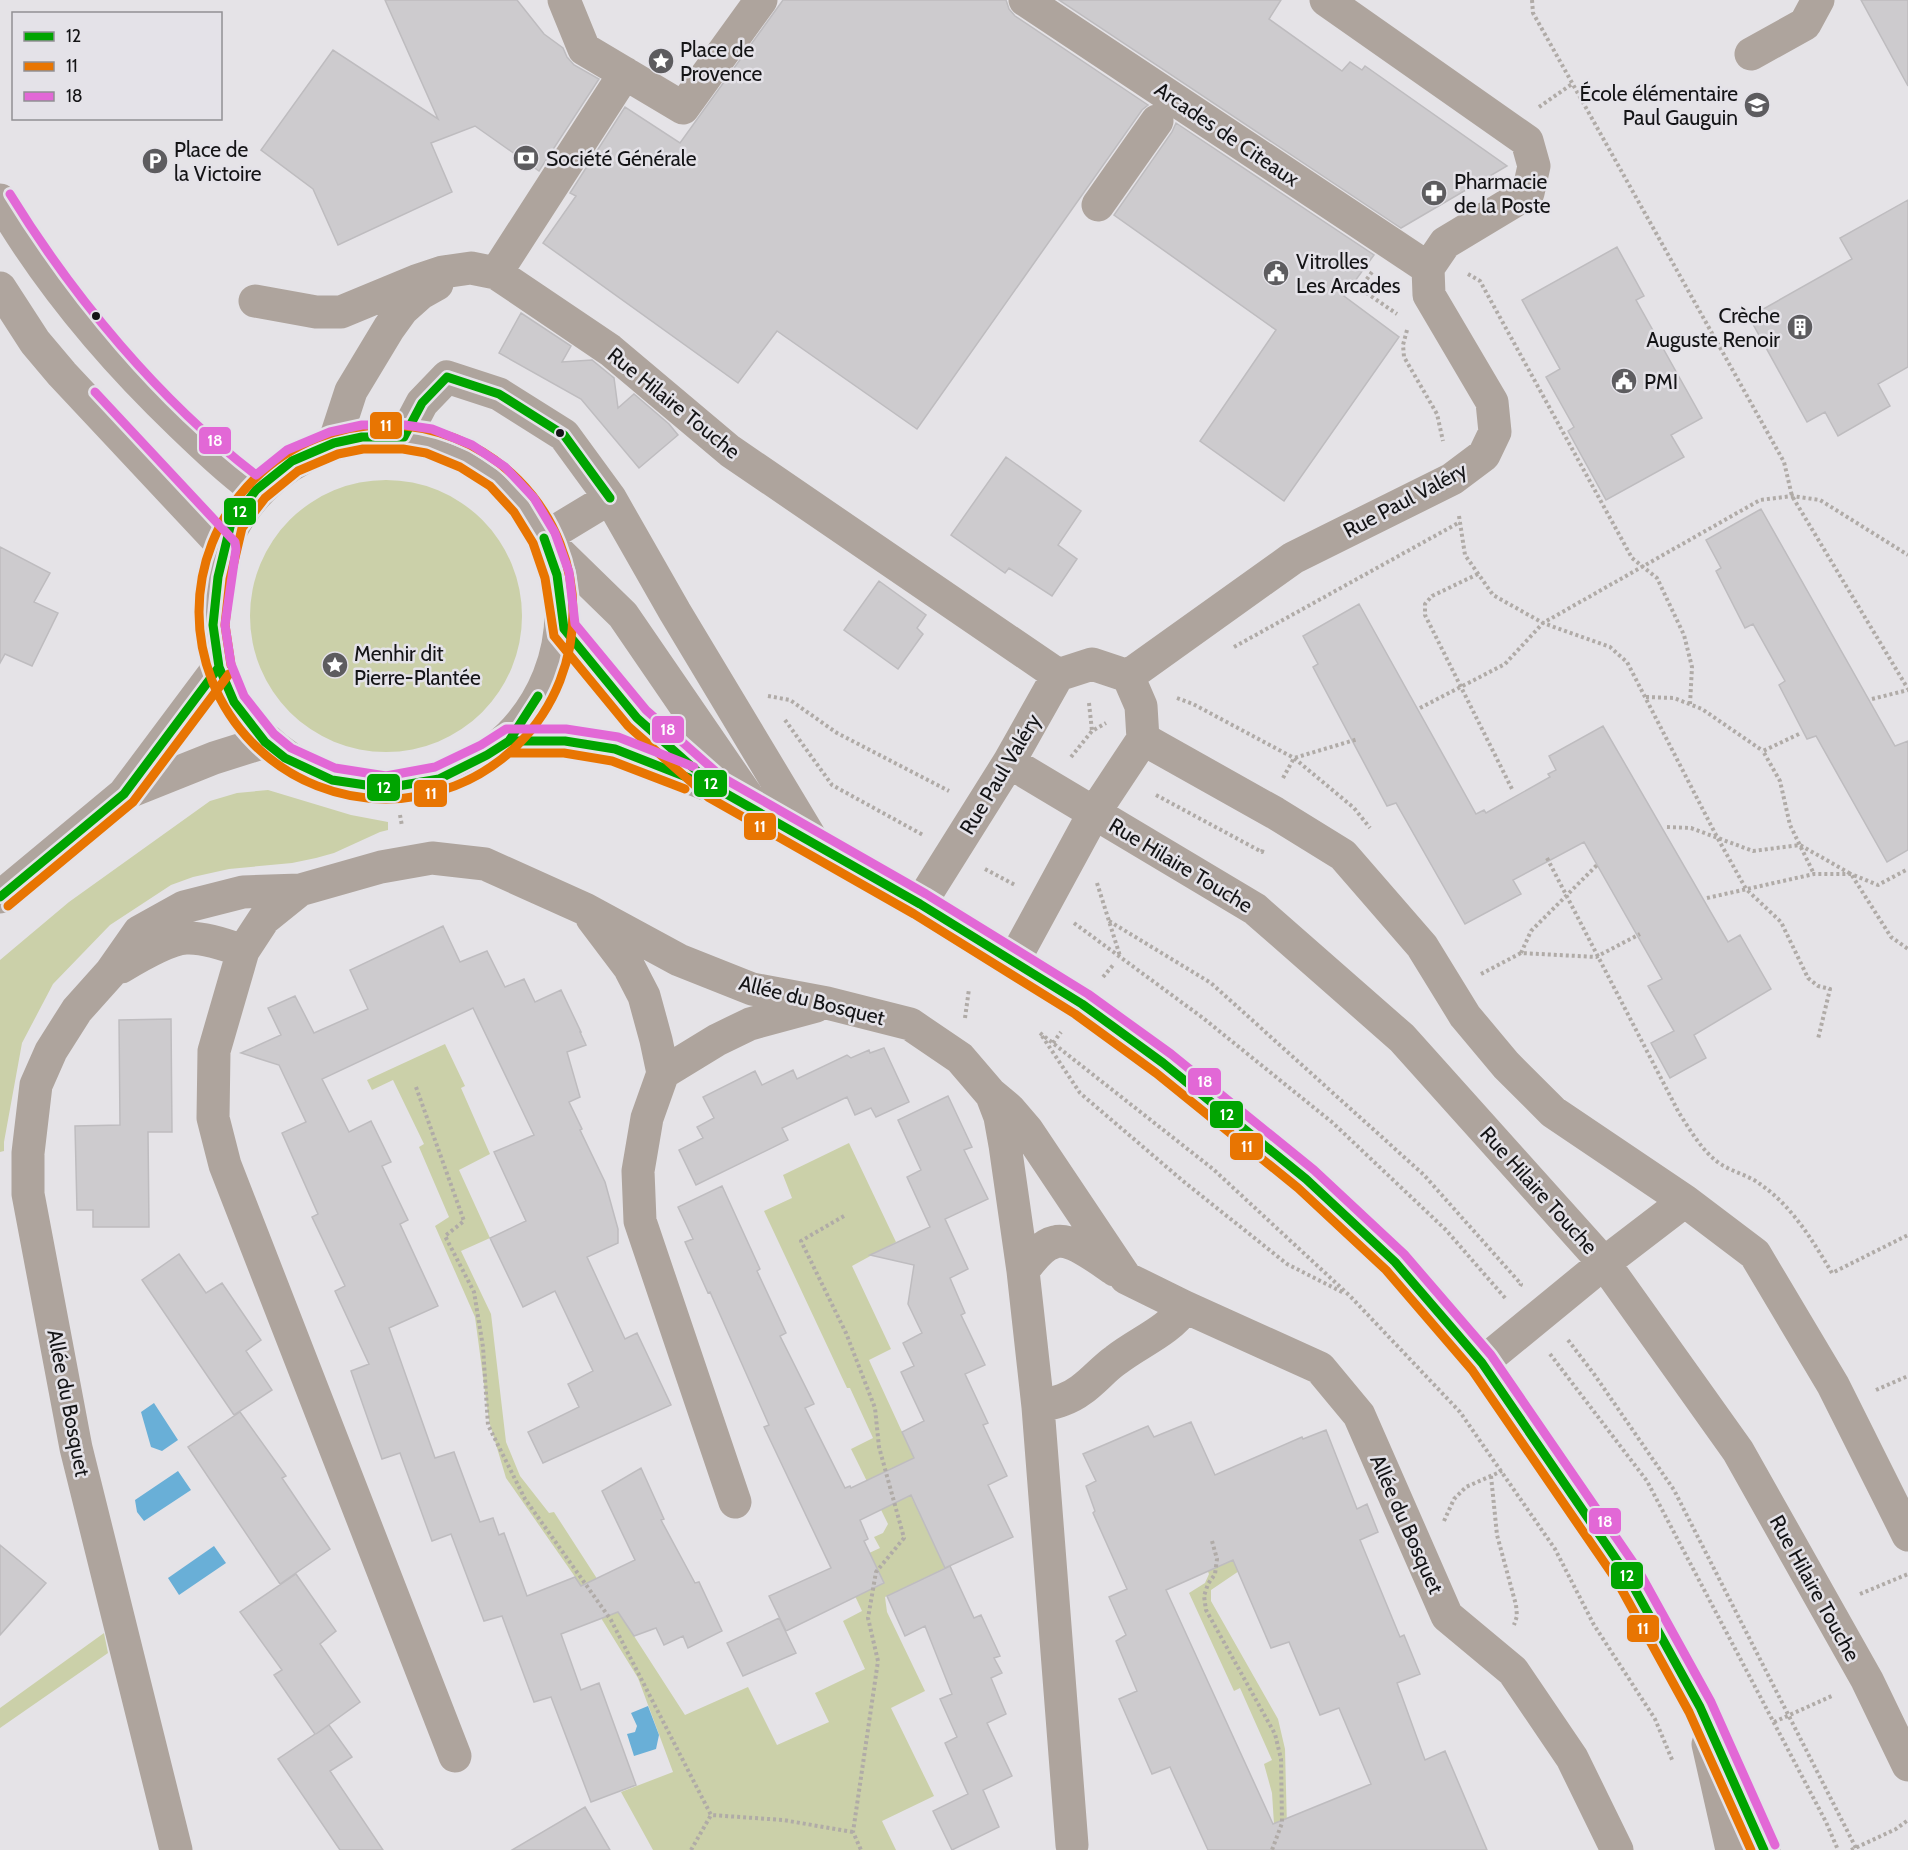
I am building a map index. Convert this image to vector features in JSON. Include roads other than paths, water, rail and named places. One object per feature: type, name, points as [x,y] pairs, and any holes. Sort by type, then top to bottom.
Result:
[{"type":"main road","points":[[0,200],[16,227],[87,323],[143,387],[228,470],[256,489]]},
{"type":"main road","points":[[0,288],[35,342],[62,374],[224,547]]},
{"type":"main road","points":[[362,437],[404,437],[429,441],[466,456],[498,477],[524,505],[544,538],[557,575],[564,629],[544,686],[509,741],[487,755],[439,779],[386,788],[332,780],[285,758],[265,742],[234,702],[219,667],[213,626],[224,547],[231,523],[256,489],[292,461],[334,443],[362,437]]},
{"type":"main road","points":[[564,629],[637,718],[716,788]]},
{"type":"main road","points":[[0,897],[124,794],[219,667]]},
{"type":"main road","points":[[509,741],[565,741],[615,749],[716,788],[920,904],[1082,1004],[1163,1063],[1306,1179],[1395,1262],[1482,1363],[1628,1575],[1700,1707],[1764,1850]]},
{"type":"main road","points":[[124,794],[214,758],[265,742]]},
{"type":"street","points":[[564,0],[584,48],[683,108],[761,0]]},
{"type":"street","name":"Arcades de Citeaux","points":[[1025,0],[1166,108],[1428,268]]},
{"type":"street","points":[[1326,0],[1527,141],[1534,166],[1528,193],[1445,243],[1428,268]]},
{"type":"street","points":[[1751,54],[1806,24],[1818,0]]},
{"type":"street","points":[[334,443],[351,391],[402,310],[421,293],[444,280],[484,271],[625,73]]},
{"type":"street","points":[[1098,204],[1166,108]]},
{"type":"street","name":"Rue Paul Valéry","points":[[1128,676],[1293,558],[1452,480],[1484,455],[1495,432],[1492,402],[1429,295],[1428,268]]},
{"type":"street","points":[[255,301],[316,312],[341,312],[443,272],[484,271]]},
{"type":"street","name":"Rue Hilaire Touche","points":[[484,271],[610,350],[730,451],[1058,675]]},
{"type":"street","points":[[404,437],[422,403],[447,377],[499,394],[564,435],[610,498],[675,612],[815,845]]},
{"type":"street","points":[[610,498],[544,538],[623,615],[758,812]]},
{"type":"street","points":[[1013,962],[1094,813],[1143,740],[1141,706],[1128,676],[1092,664],[1058,675]]},
{"type":"street","name":"Rue Paul Valéry","points":[[920,904],[1009,762],[1058,675]]},
{"type":"street","points":[[1143,740],[1275,813],[1343,855],[1422,946],[1465,1016],[1506,1065],[1553,1112],[1685,1200],[1755,1254],[1833,1385],[1908,1535]]},
{"type":"street","name":"Rue Hilaire Touche","points":[[1009,762],[1255,909],[1394,1031],[1604,1263],[1738,1451],[1867,1680],[1908,1765]]},
{"type":"street","name":"Allée du Bosquet","points":[[176,1850],[76,1448],[28,1194],[28,1153],[36,1085],[51,1051],[77,1010],[111,972],[139,932],[184,907],[243,892],[300,890],[381,867],[432,858],[485,864],[585,909],[679,960],[752,989],[827,1003],[910,1024],[960,1058],[990,1093],[1009,1109],[1027,1130],[1126,1278]]},
{"type":"street","name":"Allée du Bosquet","points":[[300,890],[264,919],[243,951],[214,1051],[213,1118],[225,1165],[454,1756]]},
{"type":"street","points":[[585,909],[629,968],[644,996],[663,1073],[647,1118],[638,1171],[640,1221],[735,1502]]},
{"type":"street","name":"Allée du Bosquet","points":[[111,972],[149,951],[186,938],[221,944],[243,951]]},
{"type":"street","points":[[663,1073],[717,1040],[750,1024],[827,1003]]},
{"type":"street","points":[[990,1093],[1000,1117],[1023,1271],[1038,1407],[1072,1845]]},
{"type":"street","points":[[1482,1363],[1685,1200]]},
{"type":"street","name":"Allée du Bosquet","points":[[1023,1271],[1039,1251],[1056,1241],[1075,1244],[1126,1278],[1320,1368],[1359,1415],[1447,1616],[1513,1671],[1572,1758],[1617,1850]]},
{"type":"street","points":[[1038,1407],[1060,1402],[1081,1391],[1114,1361],[1166,1328],[1178,1318],[1185,1307]]},
{"type":"street","points":[[1700,1707],[1732,1850]]},
{"type":"water","points":[[154,1403],[178,1440],[162,1451],[151,1447],[141,1412]]},
{"type":"water","points":[[178,1471],[191,1490],[144,1521],[137,1512],[135,1500]]},
{"type":"water","points":[[214,1546],[226,1563],[179,1595],[168,1578]]},
{"type":"water","points":[[648,1706],[659,1735],[656,1749],[634,1756],[627,1734],[635,1732],[637,1726],[631,1713]]},
{"type":"place","name":"Place de Provence","points":[[661,61]]},
{"type":"place","name":"École élémentaire Paul Gauguin","points":[[1757,105]]},
{"type":"place","name":"Société Générale","points":[[526,158]]},
{"type":"place","name":"Place de la Victoire","points":[[155,161]]},
{"type":"place","name":"Pharmacie de la Poste","points":[[1434,193]]},
{"type":"place","name":"Vitrolles Les Arcades","points":[[1276,273]]},
{"type":"place","name":"Crèche Auguste Renoir","points":[[1800,327]]},
{"type":"place","name":"PMI","points":[[1624,381]]},
{"type":"place","name":"Menhir dit Pierre-Plantée","points":[[335,665]]}]
